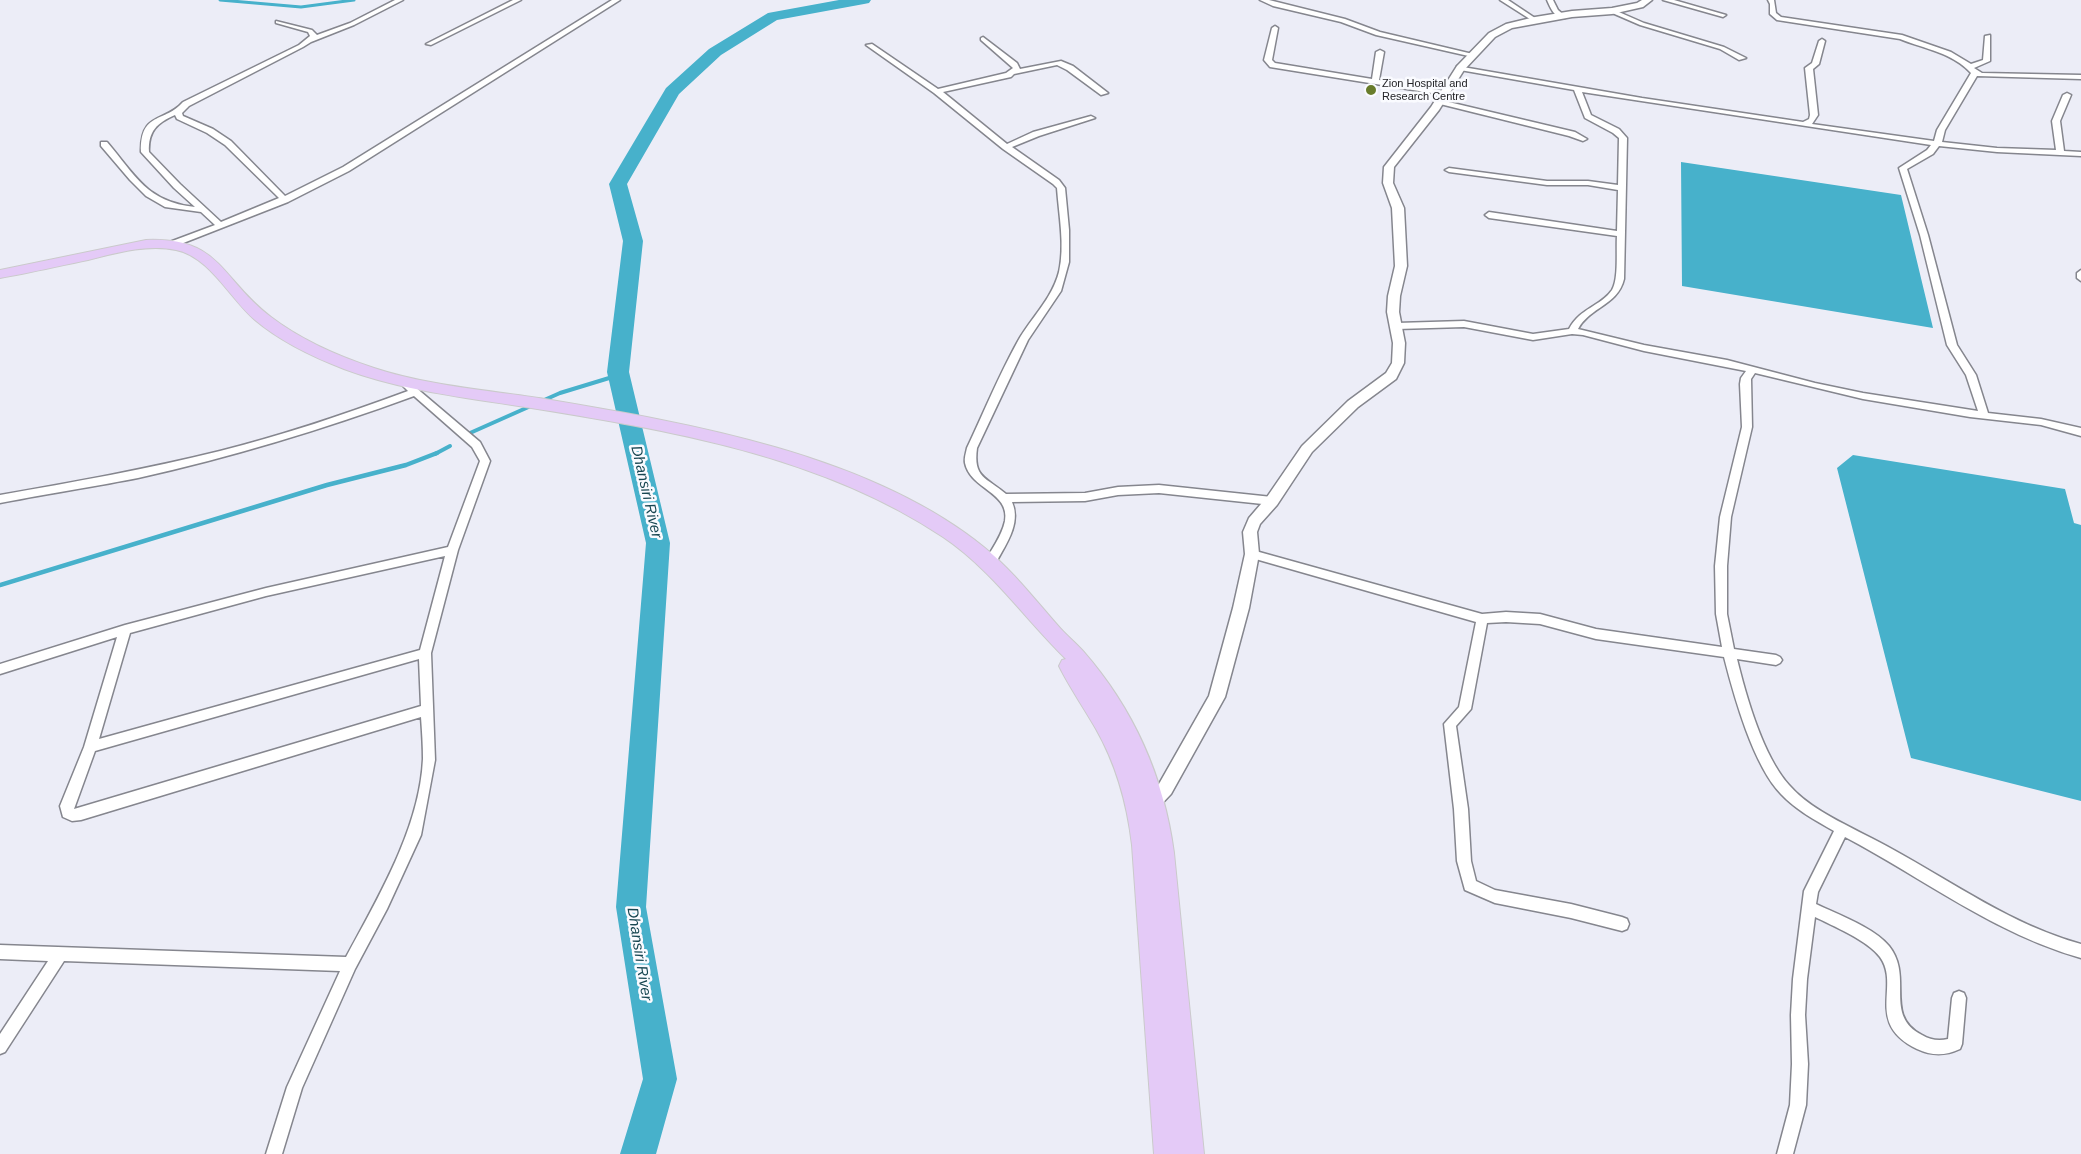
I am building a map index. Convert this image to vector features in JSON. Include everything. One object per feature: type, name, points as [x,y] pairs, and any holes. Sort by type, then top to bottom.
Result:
[{"type":"main road","points":[[0,274],[113,250],[155,244],[188,248],[198,252],[207,260],[246,304],[275,328],[346,363],[410,388],[450,391],[609,416],[720,438],[788,457],[898,503],[954,534],[990,563],[1020,593],[1055,637],[1064,659],[1113,739],[1132,784],[1147,808],[1161,837],[1172,937],[1191,1154]]},
{"type":"main road","points":[[1147,808],[1144,850],[1167,1154]]},
{"type":"street","points":[[220,225],[177,186],[145,152],[145,134],[151,126],[160,119],[311,40],[352,24],[400,0]]},
{"type":"street","points":[[429,44],[518,0]]},
{"type":"street","points":[[170,245],[285,200],[346,169],[617,0]]},
{"type":"street","points":[[1263,0],[1275,5],[1350,22],[1378,34],[1473,55]]},
{"type":"street","points":[[1503,0],[1535,20]]},
{"type":"street","points":[[1550,0],[1555,11],[1563,17]]},
{"type":"street","points":[[1147,808],[1165,789],[1217,697],[1241,608],[1252,554],[1250,532],[1254,522],[1272,501],[1307,449],[1352,404],[1391,376],[1398,363],[1399,343],[1393,312],[1394,296],[1401,266],[1398,208],[1388,183],[1389,166],[1442,97],[1460,68],[1492,35],[1509,26],[1535,20],[1563,17],[1572,14],[1612,11],[1640,5],[1648,0]]},
{"type":"street","points":[[1666,0],[1723,15]]},
{"type":"street","points":[[1771,0],[1773,14],[1779,19],[1902,37],[1921,45],[1949,52],[1972,70],[1982,75],[2081,77]]},
{"type":"street","points":[[1612,11],[1642,24],[1722,48],[1742,58]]},
{"type":"street","points":[[278,22],[310,31],[314,36],[311,40]]},
{"type":"street","points":[[1276,28],[1268,60],[1273,65],[1375,81],[1442,97],[1572,134],[1583,139]]},
{"type":"street","points":[[1984,416],[1971,375],[1952,345],[1916,208],[1903,168],[1930,152],[1938,142],[1941,130],[1972,70],[1986,60],[1988,36]]},
{"type":"street","points":[[983,39],[1017,68],[1015,72]]},
{"type":"street","points":[[1806,124],[1812,120],[1814,115],[1808,68],[1814,64],[1822,41]]},
{"type":"street","points":[[870,46],[938,91],[1006,147],[1056,182],[1061,188],[1065,242],[1063,270],[1057,290],[1048,307],[1023,340],[972,448],[969,463],[976,476],[1004,498],[1011,508],[1011,520],[990,563]]},
{"type":"street","points":[[1375,81],[1380,52]]},
{"type":"street","points":[[938,91],[1053,63],[1064,64],[1104,93]]},
{"type":"street","points":[[1460,68],[1898,139],[1997,150],[2081,154]]},
{"type":"street","points":[[1572,331],[1576,322],[1583,315],[1616,290],[1620,279],[1622,188],[1623,138],[1616,131],[1588,116],[1577,88]]},
{"type":"street","points":[[2060,153],[2056,121],[2067,95]]},
{"type":"street","points":[[181,109],[178,113],[180,117],[215,134],[228,143],[285,200]]},
{"type":"street","points":[[1006,147],[1036,134],[1091,118]]},
{"type":"street","points":[[104,144],[146,192],[155,198],[168,205],[203,210]]},
{"type":"street","points":[[1449,170],[1547,183],[1588,183],[1622,188]]},
{"type":"street","points":[[1490,214],[1621,234]]},
{"type":"street","points":[[2081,273],[2081,278]]},
{"type":"street","points":[[1397,326],[1464,324],[1533,337],[1572,331],[1753,369],[1815,386],[1863,396],[1984,416],[2040,422],[2081,432]]},
{"type":"street","points":[[1753,369],[1744,384],[1747,424],[1727,508],[1722,553],[1721,594],[1723,624],[1730,654],[1755,732],[1772,772],[1784,788],[1799,802],[1842,829],[1886,852],[1974,905],[2018,928],[2061,947],[2081,951]]},
{"type":"street","points":[[0,499],[137,474],[222,454],[347,417],[410,388],[476,445],[485,461],[452,550],[426,652],[426,710],[429,760],[414,835],[382,904],[350,964],[294,1087],[274,1154]]},
{"type":"street","points":[[1004,498],[1085,497],[1118,490],[1159,489],[1227,494],[1272,501]]},
{"type":"street","points":[[0,669],[124,630],[266,592],[452,550]]},
{"type":"street","points":[[1252,554],[1482,619],[1506,617],[1540,619],[1596,634],[1776,660]]},
{"type":"street","points":[[1482,619],[1465,709],[1450,724],[1461,809],[1464,861],[1470,885],[1478,891],[1502,898],[1622,924]]},
{"type":"street","points":[[124,630],[90,747],[67,806],[68,813],[72,815],[81,814],[426,710]]},
{"type":"street","points":[[90,747],[426,652]]},
{"type":"street","points":[[1785,1154],[1798,1105],[1800,979],[1811,891],[1842,829]]},
{"type":"street","points":[[1809,907],[1874,942],[1884,952],[1893,977],[1893,1014],[1897,1024],[1906,1035],[1933,1048],[1948,1048],[1955,1044],[1960,998]]},
{"type":"street","points":[[0,952],[350,964]]},
{"type":"street","points":[[0,1046],[60,955]]},
{"type":"water","points":[[1681,162],[1901,195],[1933,328],[1682,286]]},
{"type":"water","points":[[1853,455],[2065,489],[2074,523],[2081,525],[2081,801],[1911,758],[1837,468]]},
{"type":"waterway","points":[[220,0],[301,7],[354,0]]},
{"type":"waterway","name":"Dhansiri River","points":[[638,1154],[660,1079],[631,907],[658,543],[618,372],[633,241],[618,184],[672,91],[715,52],[773,16],[864,0]]},
{"type":"waterway","points":[[542,401],[560,393],[619,375]]},
{"type":"waterway","points":[[470,433],[533,405]]},
{"type":"waterway","points":[[437,453],[450,446]]},
{"type":"waterway","points":[[0,585],[327,485],[406,465],[437,453]]},
{"type":"place","name":"Zion Hospital and Research Centre","points":[[1371,90]]}]
